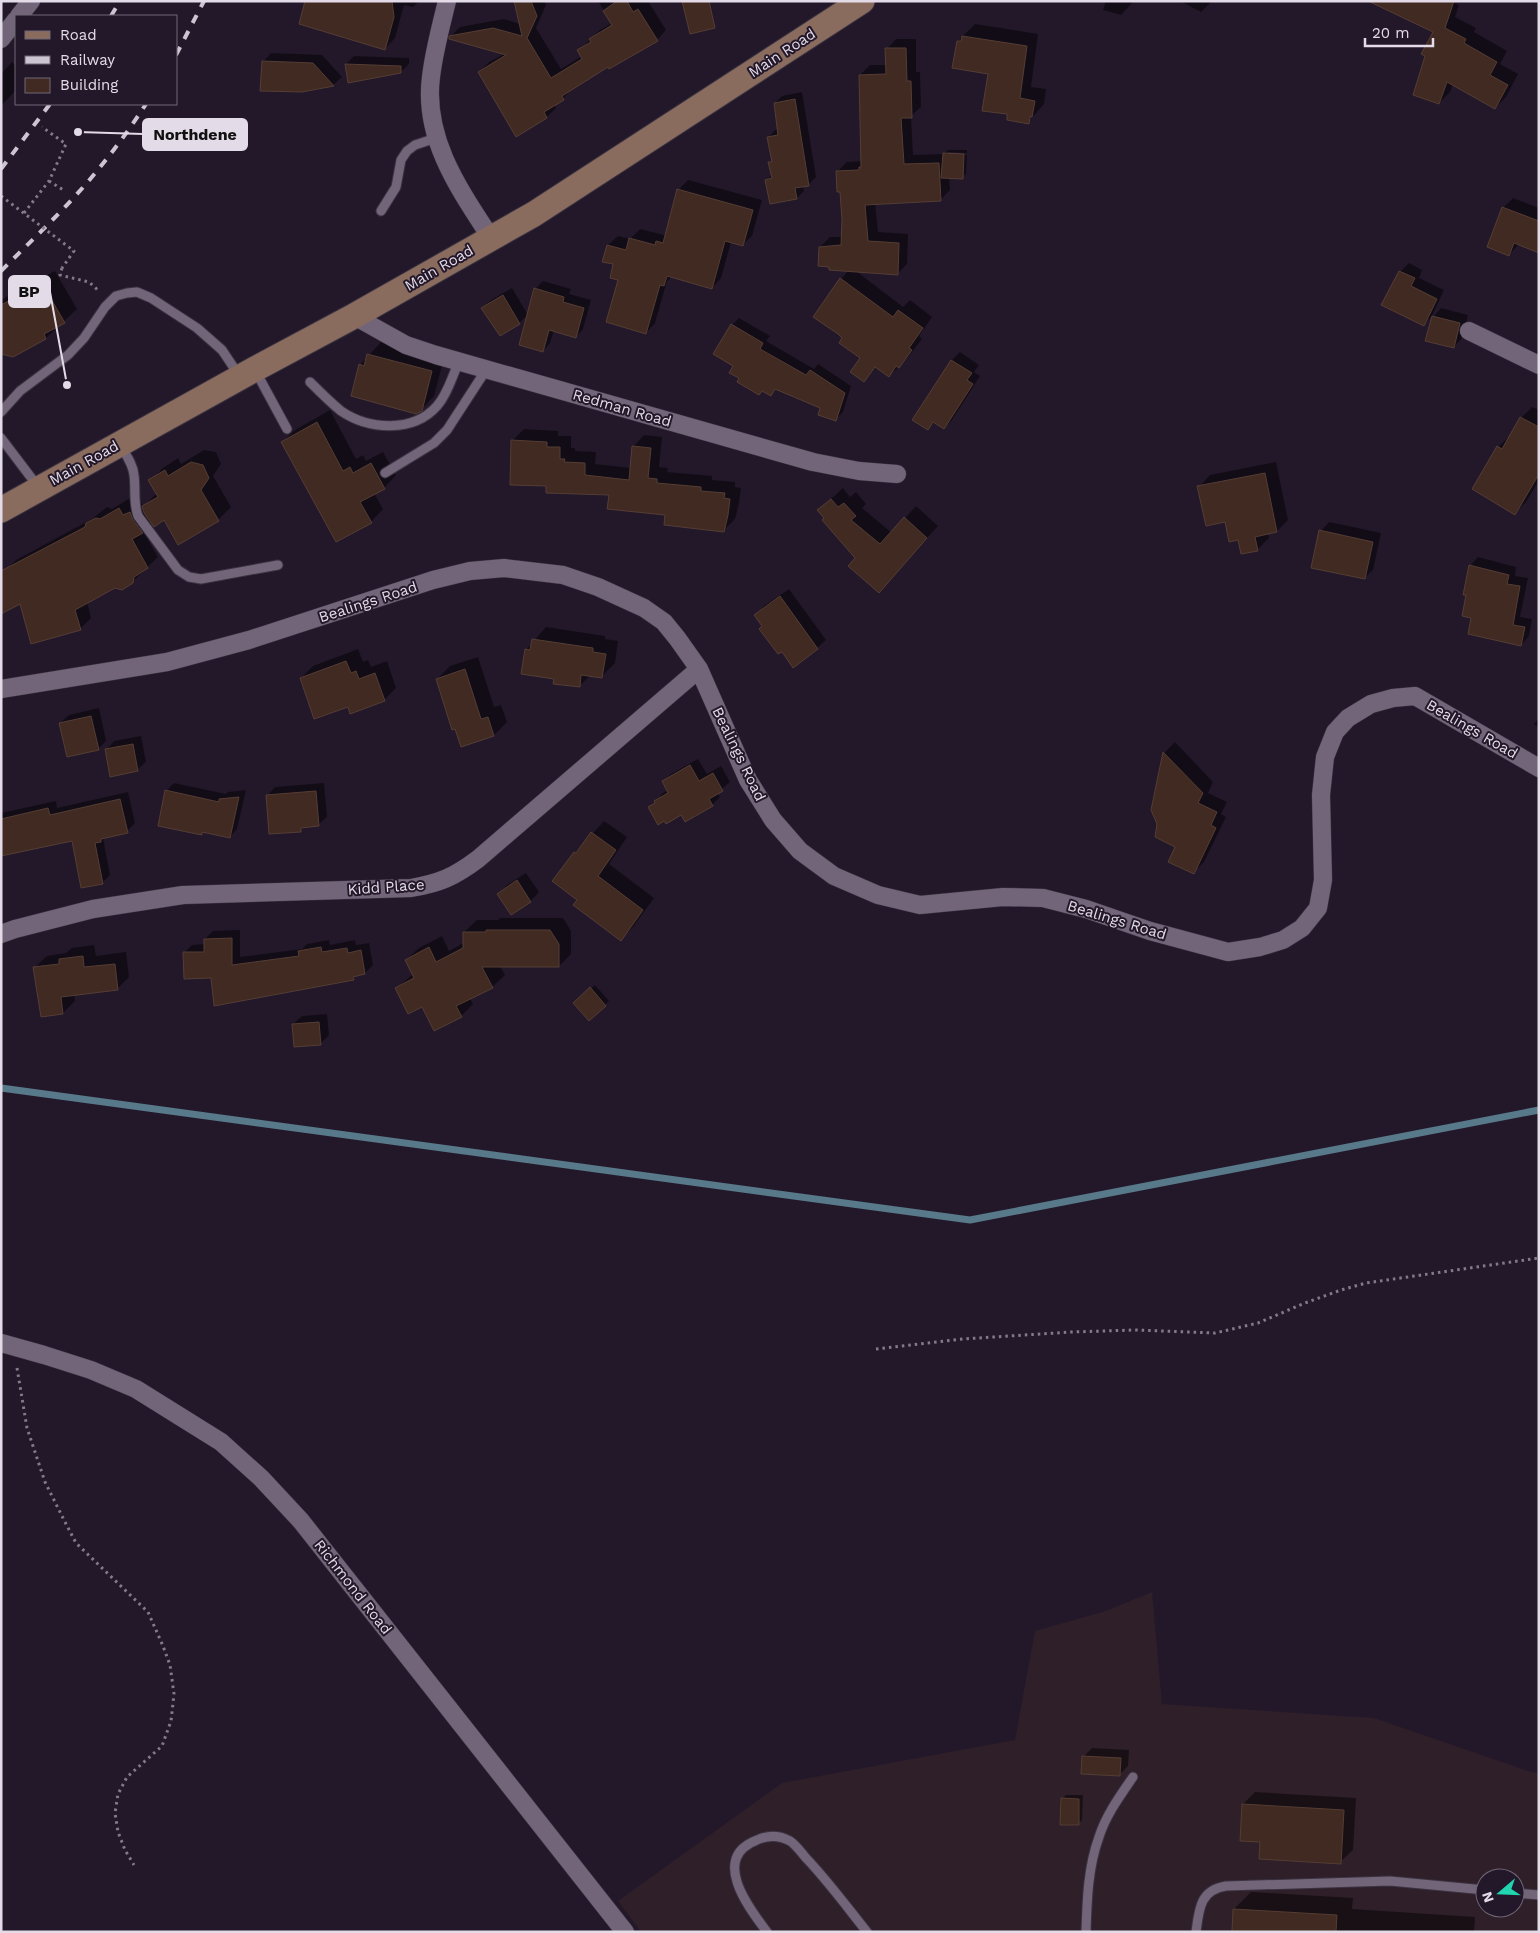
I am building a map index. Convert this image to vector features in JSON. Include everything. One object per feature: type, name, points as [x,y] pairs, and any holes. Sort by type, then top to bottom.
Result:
[{"type":"main road","name":"Main Road","points":[[1,510],[247,373],[354,316],[491,238],[585,182],[678,119],[862,1]]},
{"type":"street","points":[[20,15],[31,1]]},
{"type":"street","points":[[447,1],[430,77],[431,121],[445,162],[491,238]]},
{"type":"street","points":[[1,39],[15,21]]},
{"type":"street","name":"Redman Road","points":[[354,316],[406,345],[486,370],[813,462],[859,471],[897,474]]},
{"type":"street","points":[[1469,331],[1539,365]]},
{"type":"street","name":"Bealings Road","points":[[1,689],[167,662],[249,640],[433,580],[470,571],[504,568],[563,575],[644,608],[664,622],[699,669],[748,780],[773,820],[800,851],[834,876],[878,895],[920,905],[1003,897],[1043,898],[1086,909],[1150,931],[1228,952],[1260,947],[1283,940],[1302,928],[1318,908],[1323,880],[1321,795],[1325,757],[1335,732],[1348,718],[1371,704],[1393,698],[1415,696],[1539,768]]},
{"type":"street","name":"Kidd Place","points":[[1,934],[31,924],[93,909],[183,895],[411,888],[438,883],[460,873],[478,859],[699,669]]},
{"type":"street","name":"Richmond Road","points":[[8,1345],[91,1370],[136,1389],[221,1442],[261,1478],[301,1522],[624,1932]]},
{"type":"lane","points":[[380,211],[396,187],[401,160],[407,151],[436,138]]},
{"type":"lane","points":[[1,412],[20,391],[68,355],[84,338],[111,300],[116,296],[137,292],[151,298],[197,328],[222,350],[247,373],[287,429]]},
{"type":"lane","points":[[310,382],[322,395],[343,412],[361,420],[382,426],[407,425],[421,420],[436,407],[444,396],[459,362]]},
{"type":"lane","points":[[385,473],[434,443],[447,430],[486,370]]},
{"type":"lane","points":[[1,438],[39,488]]},
{"type":"lane","points":[[119,444],[129,460],[134,474],[134,506],[138,516],[178,570],[189,577],[201,579],[278,565]]},
{"type":"lane","points":[[1086,1932],[1091,1866],[1099,1836],[1110,1812],[1133,1777]]},
{"type":"lane","points":[[768,1932],[743,1898],[736,1883],[734,1866],[739,1852],[750,1842],[764,1837],[777,1836],[791,1842],[798,1849],[867,1932]]},
{"type":"lane","points":[[1196,1932],[1202,1903],[1207,1893],[1212,1889],[1226,1886],[1390,1881],[1475,1889]]},
{"type":"lane","points":[[1525,1894],[1539,1895]]},
{"type":"path","points":[[24,213],[48,181],[66,144],[42,127]]},
{"type":"path","points":[[48,181],[66,191]]},
{"type":"path","points":[[1,196],[74,251],[60,274],[89,282],[111,300]]},
{"type":"path","points":[[876,1349],[963,1339],[1072,1332],[1135,1330],[1215,1333],[1258,1323],[1305,1303],[1366,1283],[1539,1258]]},
{"type":"path","points":[[8,1345],[27,1428],[45,1482],[57,1506],[76,1543],[148,1612],[170,1666],[174,1694],[171,1721],[162,1746],[127,1777],[118,1794],[116,1812],[118,1832],[125,1850],[134,1865]]},
{"type":"shaded area","points":[[1152,1592],[1162,1704],[1374,1718],[1531,1772],[1539,1773],[1539,1932],[641,1932],[618,1901],[782,1783],[1015,1740],[1035,1631],[1106,1611]]},
{"type":"building","points":[[305,1],[392,1],[394,17],[385,50],[299,24]]},
{"type":"building","points":[[514,1],[531,1],[537,16],[527,38],[551,78],[582,59],[577,50],[591,42],[589,39],[612,25],[603,11],[617,1],[627,1],[633,12],[638,9],[658,41],[609,69],[608,67],[562,96],[564,100],[544,112],[547,118],[516,137],[478,72],[506,55],[449,39],[449,36],[493,28],[522,36]]},
{"type":"building","points":[[682,1],[709,1],[715,28],[690,34]]},
{"type":"building","points":[[1368,1],[1454,1],[1445,28],[1466,39],[1464,43],[1497,62],[1490,75],[1508,85],[1495,109],[1447,82],[1439,104],[1413,95],[1425,56],[1421,54],[1433,32]]},
{"type":"building","points":[[962,36],[1027,46],[1020,98],[1035,101],[1029,124],[1007,120],[1007,114],[982,111],[988,74],[952,68],[957,41],[961,41]]},
{"type":"building","points":[[885,48],[906,48],[907,81],[911,81],[912,118],[901,118],[904,164],[939,163],[941,201],[865,205],[868,241],[899,243],[898,275],[829,270],[829,267],[818,266],[819,247],[841,245],[842,220],[840,192],[837,192],[836,171],[859,170],[859,167],[861,167],[859,75],[886,74]]},
{"type":"building","points":[[262,61],[313,63],[334,86],[302,92],[260,91]]},
{"type":"building","points":[[345,64],[401,66],[401,73],[348,83]]},
{"type":"building","points":[[795,99],[809,186],[795,188],[797,199],[770,204],[765,180],[772,178],[768,162],[772,162],[767,137],[778,135],[774,103]]},
{"type":"building","points":[[943,153],[964,154],[963,179],[941,178]]},
{"type":"building","points":[[677,189],[753,210],[743,246],[725,241],[712,289],[667,276],[664,286],[660,285],[646,334],[606,322],[618,280],[610,278],[613,264],[602,262],[607,245],[626,250],[629,238],[655,245],[656,241],[663,243]]},
{"type":"building","points":[[1502,207],[1539,221],[1539,253],[1514,243],[1509,256],[1487,247]]},
{"type":"building","points":[[1399,271],[1415,278],[1411,286],[1437,299],[1424,326],[1381,305]]},
{"type":"building","points":[[840,278],[893,317],[898,310],[923,328],[909,348],[912,350],[899,368],[896,366],[889,377],[875,367],[864,382],[850,372],[860,358],[839,343],[842,338],[838,334],[813,317]]},
{"type":"building","points":[[42,283],[65,323],[44,334],[46,339],[13,357],[1,354],[1,305]]},
{"type":"building","points":[[534,288],[564,297],[563,302],[584,308],[576,338],[549,330],[543,352],[519,345]]},
{"type":"building","points":[[503,295],[520,324],[500,336],[481,308]]},
{"type":"building","points":[[1432,316],[1460,323],[1454,348],[1425,341]]},
{"type":"building","points":[[731,324],[763,343],[760,349],[806,375],[810,370],[845,393],[836,421],[818,415],[820,408],[775,389],[771,396],[762,391],[759,395],[737,382],[739,378],[729,373],[733,366],[713,354]]},
{"type":"building","points":[[367,354],[432,371],[422,411],[416,414],[351,396],[359,364],[364,366]]},
{"type":"building","points":[[951,360],[972,373],[967,380],[973,384],[944,429],[933,422],[928,430],[912,420]]},
{"type":"building","points":[[1520,417],[1539,427],[1539,474],[1515,515],[1472,489],[1497,446],[1502,449]]},
{"type":"building","points":[[317,422],[343,471],[350,467],[353,473],[371,463],[385,489],[360,502],[372,523],[336,542],[281,442]]},
{"type":"building","points":[[511,440],[547,442],[547,447],[560,447],[560,459],[565,459],[564,462],[585,463],[585,475],[629,480],[632,446],[651,448],[648,478],[657,479],[657,483],[701,487],[701,491],[725,493],[724,498],[730,499],[724,532],[664,525],[665,515],[607,509],[609,495],[546,493],[546,486],[510,485]]},
{"type":"building","points":[[191,462],[203,465],[209,478],[201,490],[219,521],[178,545],[164,520],[154,527],[144,513],[142,506],[158,497],[148,480],[165,470],[168,476]]},
{"type":"building","points":[[1265,473],[1277,532],[1255,537],[1258,551],[1241,554],[1238,540],[1229,542],[1225,522],[1206,526],[1197,486]]},
{"type":"building","points":[[831,499],[838,507],[844,503],[856,516],[851,520],[880,544],[904,517],[927,538],[879,593],[848,566],[855,558],[822,520],[824,518],[817,510]]},
{"type":"building","points":[[119,508],[123,515],[130,512],[133,520],[143,533],[132,539],[148,568],[134,577],[133,583],[122,590],[115,588],[75,610],[81,630],[31,644],[20,604],[1,614],[1,571],[85,527],[86,523],[96,518],[100,519]]},
{"type":"building","points":[[1319,530],[1373,542],[1365,579],[1311,568]]},
{"type":"building","points":[[1469,565],[1509,575],[1507,584],[1520,586],[1513,625],[1525,627],[1521,646],[1468,634],[1471,618],[1462,616],[1466,595],[1463,595]]},
{"type":"building","points":[[780,596],[818,649],[793,668],[782,652],[778,654],[759,629],[762,626],[754,615]]},
{"type":"building","points":[[532,639],[593,648],[593,652],[606,654],[602,678],[581,675],[580,687],[553,684],[554,679],[521,674],[525,649],[530,650]]},
{"type":"building","points":[[346,661],[351,673],[356,671],[359,679],[375,673],[385,701],[350,714],[348,707],[314,719],[300,678]]},
{"type":"building","points":[[465,669],[481,719],[488,717],[494,736],[461,747],[455,729],[452,730],[436,679]]},
{"type":"building","points":[[91,716],[99,750],[67,757],[59,723]]},
{"type":"building","points":[[133,744],[138,771],[110,777],[105,749]]},
{"type":"building","points":[[1163,752],[1203,793],[1198,803],[1217,812],[1211,825],[1216,828],[1194,874],[1168,862],[1175,847],[1155,837],[1157,824],[1151,810]]},
{"type":"building","points":[[690,765],[699,781],[713,773],[723,791],[709,799],[713,806],[685,822],[681,815],[666,824],[664,821],[658,825],[648,807],[668,793],[662,781]]},
{"type":"building","points":[[165,790],[219,802],[219,799],[239,797],[230,838],[202,832],[202,835],[158,826]]},
{"type":"building","points":[[316,791],[319,826],[301,828],[301,832],[269,834],[266,795]]},
{"type":"building","points":[[120,799],[128,833],[101,839],[101,842],[95,843],[103,884],[81,888],[72,841],[1,856],[1,819],[48,808],[50,815]]},
{"type":"building","points":[[591,832],[616,850],[598,876],[643,910],[621,941],[573,905],[577,900],[552,881]]},
{"type":"building","points":[[517,880],[531,902],[511,915],[497,894]]},
{"type":"building","points":[[486,930],[550,930],[559,944],[559,967],[482,967],[493,988],[456,1006],[462,1017],[434,1031],[422,1007],[408,1014],[395,988],[414,978],[405,960],[429,947],[436,962],[463,948],[463,932],[486,932]]},
{"type":"building","points":[[232,938],[232,965],[299,956],[298,951],[321,947],[322,952],[347,948],[348,953],[361,950],[365,974],[353,977],[354,980],[214,1006],[211,978],[184,979],[183,952],[204,952],[204,939]]},
{"type":"building","points":[[83,956],[84,967],[115,964],[118,990],[61,997],[63,1014],[41,1017],[33,967],[59,964],[59,959]]},
{"type":"building","points":[[590,987],[606,1006],[589,1021],[573,1003]]},
{"type":"building","points":[[319,1022],[321,1045],[294,1047],[292,1024]]},
{"type":"building","points":[[1082,1756],[1121,1758],[1120,1776],[1081,1774]]},
{"type":"building","points":[[1061,1798],[1079,1799],[1079,1825],[1060,1825]]},
{"type":"building","points":[[1242,1804],[1344,1810],[1341,1864],[1259,1859],[1260,1842],[1240,1841]]},
{"type":"building","points":[[1233,1909],[1337,1915],[1336,1932],[1232,1932]]},
{"type":"waterway","points":[[1,1088],[970,1220],[1539,1110]]},
{"type":"railway","points":[[112,15],[120,1]]},
{"type":"railway","points":[[178,51],[204,1]]},
{"type":"railway","points":[[1,169],[49,105]]},
{"type":"railway","points":[[1,271],[86,184],[127,132],[145,105]]},
{"type":"place","name":"Northdene","points":[[78,132]]},
{"type":"place","name":"BP","points":[[67,385]]}]
